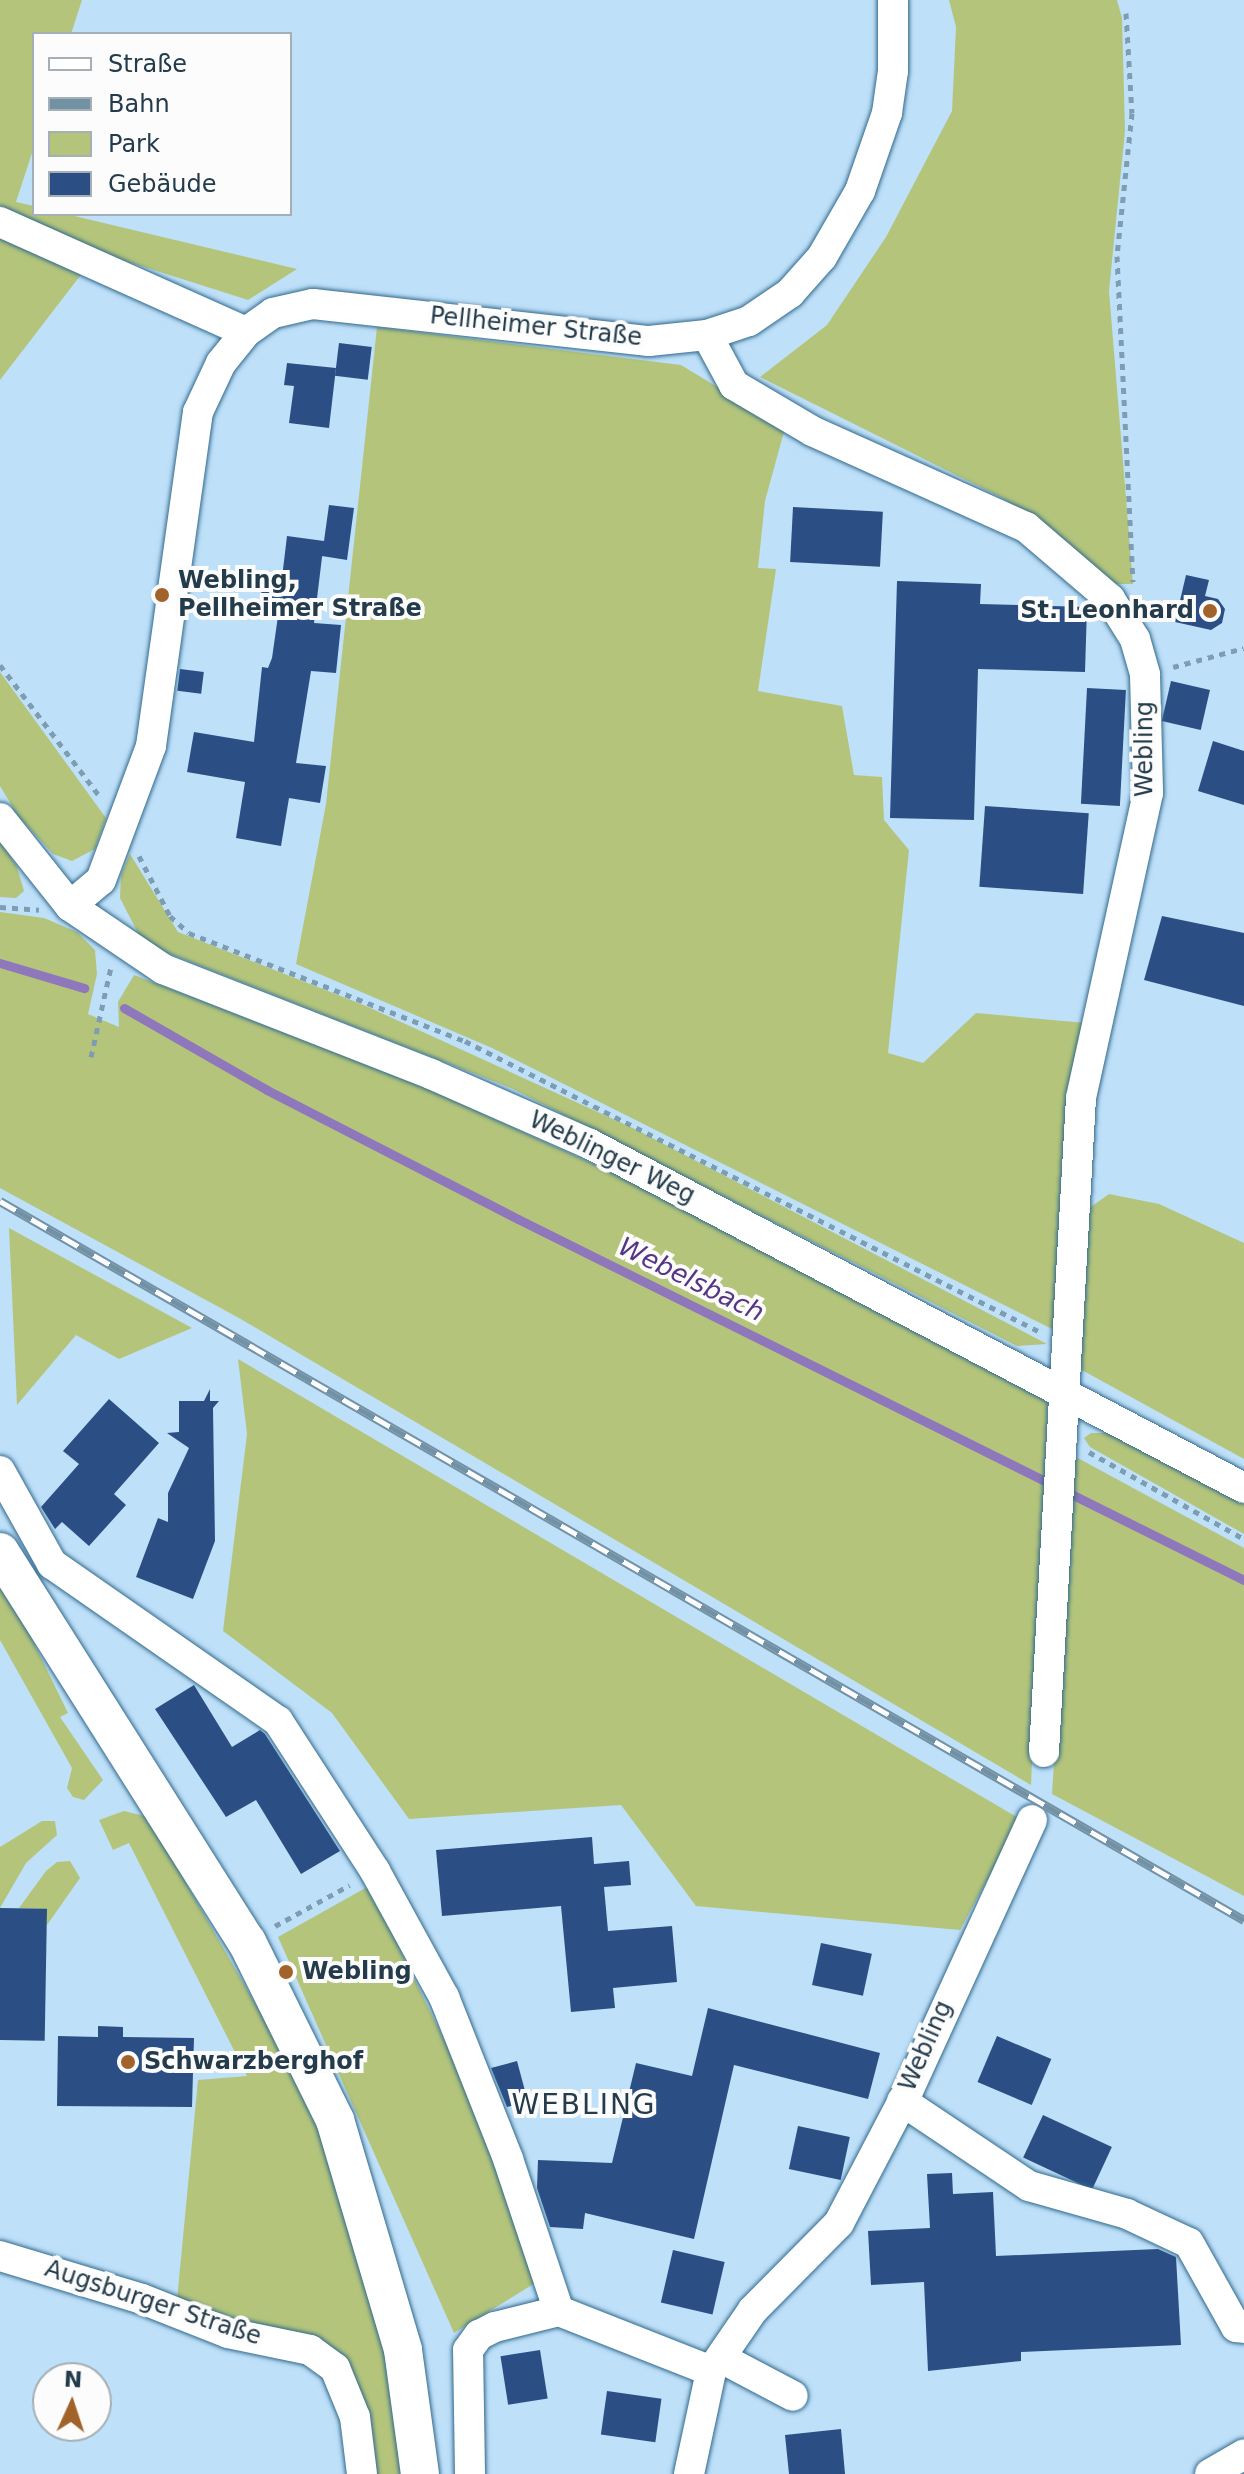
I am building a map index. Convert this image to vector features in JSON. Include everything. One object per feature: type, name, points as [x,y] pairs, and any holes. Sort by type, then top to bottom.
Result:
[{"type":"main road","points":[[0,1552],[247,1942],[335,2120],[403,2350],[420,2474]]},
{"type":"street","name":"Pellheimer Straße","points":[[70,906],[101,880],[124,829],[151,746],[198,412],[221,363],[246,332],[273,313],[313,304],[649,341],[707,335],[749,321],[790,293],[822,257],[860,191],[887,113],[893,71],[893,0]]},
{"type":"street","points":[[0,222],[246,332]]},
{"type":"street","name":"Webling","points":[[707,335],[734,385],[812,431],[1026,527],[1110,599],[1135,639],[1145,675],[1148,793],[1081,1098],[1044,1752]]},
{"type":"street","name":"Weblinger Weg","points":[[0,818],[70,906],[117,943],[210,992],[431,1074],[590,1144],[1244,1488]]},
{"type":"street","points":[[0,1471],[52,1564],[278,1721],[375,1871],[444,1997],[476,2071],[559,2311]]},
{"type":"street","name":"Webling","points":[[689,2474],[716,2364],[753,2310],[839,2223],[902,2101],[1032,1820]]},
{"type":"street","points":[[902,2101],[1029,2186],[1127,2214],[1189,2243],[1236,2327],[1244,2328]]},
{"type":"street","name":"Augsburger Straße","points":[[0,2256],[142,2299],[228,2333],[310,2350],[335,2368],[355,2417],[362,2474]]},
{"type":"street","points":[[470,2474],[468,2350],[479,2335],[495,2327],[559,2311],[716,2364],[793,2396]]},
{"type":"street","points":[[1210,2474],[1244,2454]]},
{"type":"path","points":[[1126,13],[1132,113],[1117,256],[1135,639]]},
{"type":"path","points":[[1145,675],[1244,648]]},
{"type":"path","points":[[0,665],[124,829],[170,916],[189,933],[465,1041],[1067,1346]]},
{"type":"path","points":[[91,1057],[117,943]]},
{"type":"path","points":[[1060,1435],[1244,1539]]},
{"type":"path","points":[[247,1942],[375,1871]]},
{"type":"green space","points":[[0,0],[82,0],[72,32],[32,32],[32,153],[16,202],[32,206],[32,216],[74,216],[297,269],[248,300],[91,250],[80,276],[0,380]]},
{"type":"green space","points":[[949,0],[1117,0],[1122,18],[1125,131],[1109,291],[1133,584],[1116,584],[1006,500],[760,377],[827,325],[886,237],[952,111],[956,27]]},
{"type":"green space","points":[[377,327],[681,365],[785,428],[765,501],[758,568],[776,569],[758,691],[842,706],[854,775],[882,777],[884,820],[909,850],[888,1053],[923,1063],[976,1013],[1086,1023],[1060,1333],[492,1048],[296,964],[326,804]]},
{"type":"green space","points":[[0,672],[106,818],[95,849],[72,861],[53,854],[18,816],[0,786]]},
{"type":"green space","points":[[0,839],[17,867],[24,891],[16,898],[0,897]]},
{"type":"green space","points":[[130,854],[178,932],[366,1006],[635,1129],[1047,1344],[1017,1346],[513,1089],[160,950],[140,937],[120,898],[121,875]]},
{"type":"green space","points":[[0,912],[44,918],[77,932],[95,950],[97,974],[88,1014],[119,1027],[118,1002],[134,975],[417,1084],[611,1172],[1048,1400],[1031,1785],[239,1318],[0,1188]]},
{"type":"green space","points":[[1109,1194],[1159,1204],[1244,1243],[1244,1459],[1080,1369],[1088,1209]]},
{"type":"green space","points":[[9,1228],[192,1328],[119,1359],[76,1335],[17,1405]]},
{"type":"green space","points":[[238,1359],[1020,1819],[960,1930],[696,1906],[621,1805],[409,1819],[332,1713],[223,1631],[247,1434]]},
{"type":"green space","points":[[1091,1433],[1111,1433],[1244,1502],[1244,1534],[1090,1447],[1084,1438]]},
{"type":"green space","points":[[1074,1456],[1244,1548],[1244,1896],[1052,1794]]},
{"type":"green space","points":[[0,1587],[28,1631],[68,1713],[60,1717],[103,1780],[84,1800],[73,1797],[67,1788],[72,1768],[0,1640]]},
{"type":"green space","points":[[124,1811],[148,1817],[318,2113],[365,2262],[396,2404],[400,2474],[375,2474],[353,2374],[326,2342],[237,2324],[177,2300],[198,2080],[247,2076],[129,1843],[113,1850],[99,1820]]},
{"type":"green space","points":[[42,1821],[55,1821],[57,1835],[26,1863],[0,1908],[0,1847]]},
{"type":"green space","points":[[70,1861],[80,1878],[47,1925],[46,1909],[19,1908],[46,1871],[57,1862]]},
{"type":"green space","points":[[369,1886],[473,2099],[540,2280],[454,2333],[278,1937]]},
{"type":"building","points":[[339,343],[372,347],[368,380],[335,376]]},
{"type":"building","points":[[287,363],[336,368],[329,428],[289,423],[294,386],[284,385]]},
{"type":"building","points":[[329,505],[354,508],[347,560],[322,556],[314,623],[341,625],[336,673],[311,671],[296,763],[326,766],[320,803],[289,798],[281,846],[236,838],[245,782],[187,772],[194,732],[254,742],[262,667],[268,668],[272,658],[279,609],[259,607],[263,583],[281,586],[287,536],[324,541]]},
{"type":"building","points":[[793,507],[883,512],[880,567],[790,562]]},
{"type":"building","points":[[1186,575],[1209,580],[1205,596],[1218,599],[1225,609],[1222,623],[1211,630],[1175,622]]},
{"type":"building","points":[[897,581],[981,584],[980,604],[1087,607],[1085,672],[978,669],[974,820],[890,818]]},
{"type":"building","points":[[180,669],[204,672],[201,694],[177,691]]},
{"type":"building","points":[[1171,681],[1210,690],[1201,730],[1162,721]]},
{"type":"building","points":[[1087,688],[1126,690],[1120,806],[1081,804]]},
{"type":"building","points":[[1213,741],[1244,751],[1244,805],[1198,791]]},
{"type":"building","points":[[985,806],[1089,813],[1083,894],[979,887]]},
{"type":"building","points":[[1162,916],[1244,933],[1244,1006],[1144,980]]},
{"type":"building","points":[[210,1389],[210,1401],[219,1401],[213,1408],[215,1541],[193,1599],[136,1577],[158,1518],[168,1522],[168,1493],[189,1448],[167,1433],[179,1432],[179,1401],[204,1401]]},
{"type":"building","points":[[109,1399],[159,1443],[114,1494],[126,1505],[89,1546],[62,1522],[55,1529],[41,1507],[79,1464],[63,1451]]},
{"type":"building","points":[[194,1685],[232,1747],[260,1730],[265,1734],[340,1851],[301,1874],[256,1800],[226,1817],[155,1709]]},
{"type":"building","points":[[592,1837],[594,1864],[629,1861],[631,1885],[604,1887],[608,1931],[672,1926],[677,1982],[613,1988],[615,2008],[571,2012],[561,1906],[442,1916],[436,1850]]},
{"type":"building","points":[[0,1908],[47,1909],[45,2041],[0,2040]]},
{"type":"building","points":[[821,1943],[872,1954],[863,1996],[812,1985]]},
{"type":"building","points":[[708,2008],[880,2053],[868,2099],[734,2065],[694,2239],[585,2213],[583,2229],[550,2227],[537,2188],[538,2160],[612,2163],[636,2063],[692,2076]]},
{"type":"building","points":[[98,2026],[123,2027],[123,2037],[194,2038],[192,2107],[57,2106],[58,2036],[98,2037]]},
{"type":"building","points":[[997,2036],[1051,2059],[1032,2105],[977,2082]]},
{"type":"building","points":[[517,2061],[528,2102],[507,2107],[491,2068]]},
{"type":"building","points":[[1043,2115],[1112,2147],[1092,2190],[1023,2158]]},
{"type":"building","points":[[798,2126],[850,2137],[841,2180],[789,2169]]},
{"type":"building","points":[[952,2173],[953,2194],[993,2192],[996,2256],[1158,2249],[1176,2257],[1181,2345],[1021,2352],[1021,2361],[928,2371],[924,2282],[871,2285],[868,2231],[930,2228],[927,2174]]},
{"type":"building","points":[[673,2250],[725,2262],[712,2315],[661,2303]]},
{"type":"building","points":[[540,2350],[548,2398],[508,2405],[500,2356]]},
{"type":"building","points":[[607,2391],[661,2399],[655,2442],[601,2435]]},
{"type":"building","points":[[841,2429],[845,2474],[789,2474],[785,2435]]},
{"type":"waterway","name":"Webelsbach","points":[[0,963],[84,988]]},
{"type":"waterway","name":"Webelsbach","points":[[124,1008],[267,1090],[518,1219],[1244,1580]]},
{"type":"railway","points":[[0,1201],[1244,1920]]},
{"type":"place","name":"Webling, Pellheimer Straße","points":[[162,595]]},
{"type":"place","name":"St. Leonhard","points":[[1210,611]]},
{"type":"place","name":"Webling","points":[[286,1972]]},
{"type":"place","name":"Schwarzberghof","points":[[128,2062]]},
{"type":"district","name":"WEBLING","points":[[584,2105]]}]
